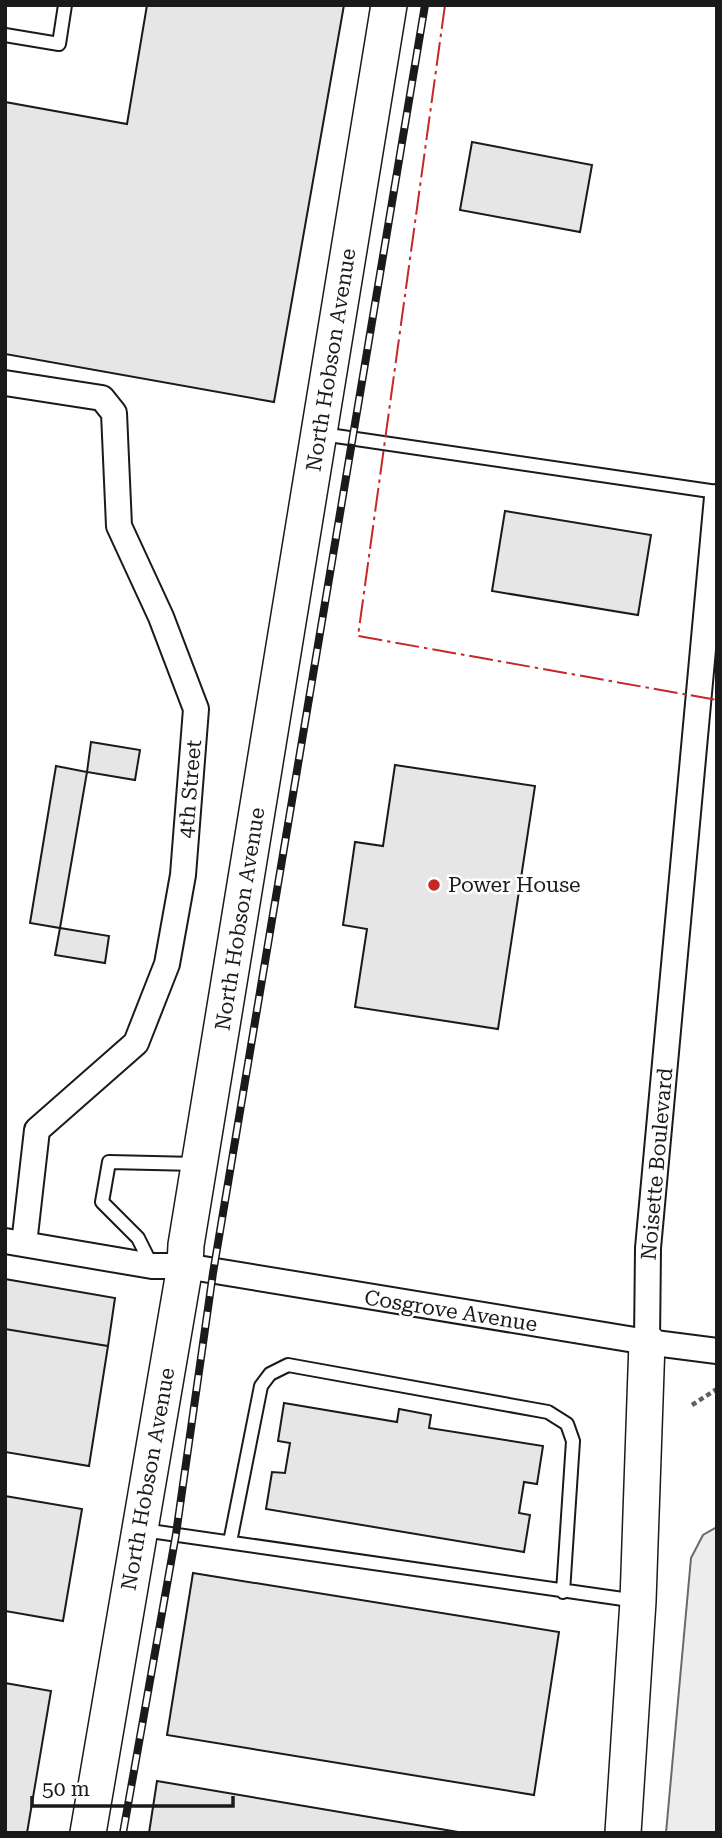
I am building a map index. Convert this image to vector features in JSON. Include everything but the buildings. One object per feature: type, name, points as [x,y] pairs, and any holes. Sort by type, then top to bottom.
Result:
[{"type":"street","name":"North Hobson Avenue","points":[[88,1833],[139,1530],[169,1266],[186,1245],[389,5]]},
{"type":"street","name":"4th Street","points":[[5,383],[102,398],[114,413],[120,526],[161,617],[196,709],[183,875],[167,964],[136,1043],[37,1130],[15,1243]]},
{"type":"street","name":"Noisette Boulevard","points":[[623,1833],[638,1601],[649,1302],[648,1248],[717,495]]},
{"type":"street","name":"Cosgrove Avenue","points":[[15,1243],[717,1351]]},
{"type":"lane","points":[[5,35],[59,44],[65,5]]},
{"type":"lane","points":[[319,433],[717,495]]},
{"type":"lane","points":[[169,1266],[102,1202],[109,1163],[200,1164]]},
{"type":"lane","points":[[230,1542],[261,1385],[270,1374],[288,1365],[548,1412],[567,1424],[573,1441],[563,1592]]},
{"type":"lane","points":[[139,1530],[638,1601]]},
{"type":"path","points":[[692,1405],[717,1389]]},
{"type":"shaded area","points":[[717,1527],[717,1833],[666,1833],[691,1558],[703,1535]]},
{"type":"railway","points":[[123,1833],[176,1534],[213,1273],[425,5]]},
{"type":"power","points":[[445,5],[358,636],[717,700]]},
{"type":"place","name":"Power House","points":[[434,885]]}]
